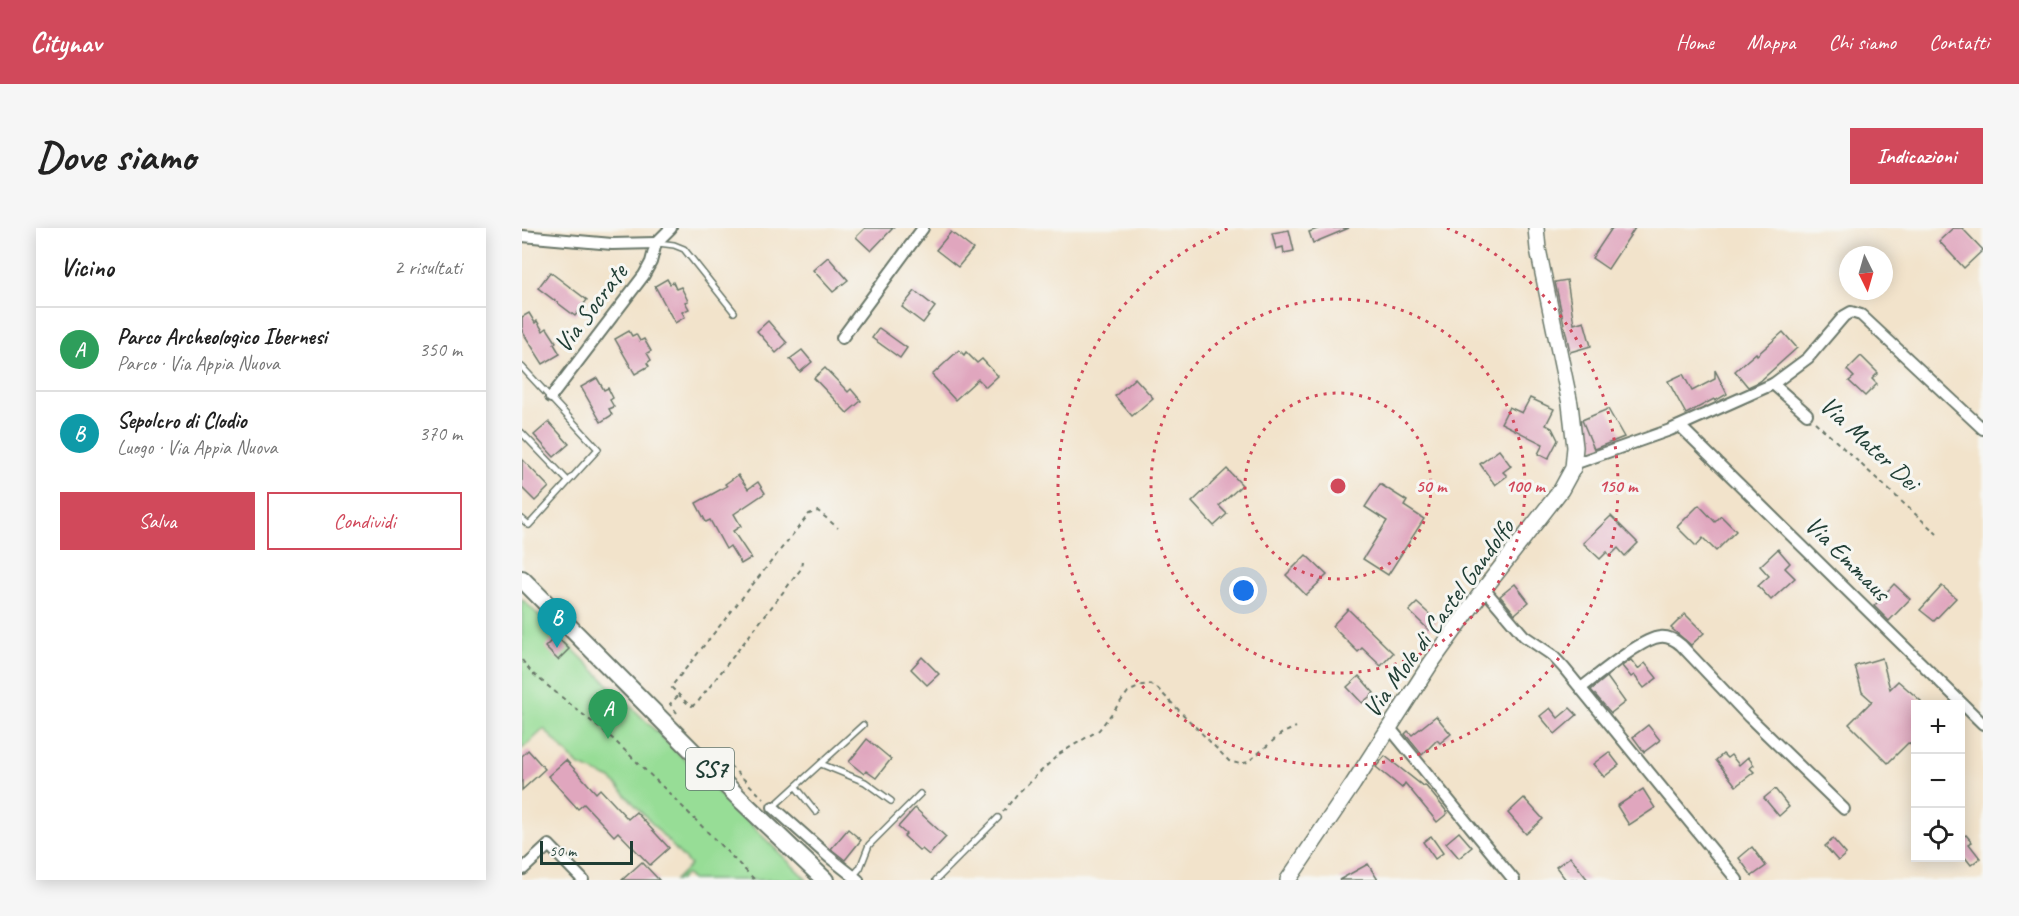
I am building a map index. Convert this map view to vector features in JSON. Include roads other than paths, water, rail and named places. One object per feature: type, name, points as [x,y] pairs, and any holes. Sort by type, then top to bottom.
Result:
[{"type":"main road","name":"SS7","points":[[522,579],[743,802],[825,880]]},
{"type":"street","points":[[522,236],[612,244],[656,243],[671,228]]},
{"type":"street","points":[[842,338],[922,228]]},
{"type":"street","name":"Via Mole di Castel Gandolfo","points":[[1288,880],[1431,663],[1484,589],[1561,490],[1571,473],[1575,447],[1570,404],[1538,249],[1536,228]]},
{"type":"street","name":"Via Socrate","points":[[551,397],[644,275],[651,262],[656,243]]},
{"type":"street","points":[[1574,464],[1680,426],[1773,384],[1808,358],[1844,316],[1854,312],[1861,315],[1983,429]]},
{"type":"street","name":"Via Mater Dei","points":[[1773,384],[1807,414]]},
{"type":"street","name":"Via Emmaus","points":[[1680,426],[1983,724]]},
{"type":"street","points":[[1484,589],[1524,636],[1556,659],[1737,880]]},
{"type":"street","points":[[1581,688],[1648,640],[1662,636],[1671,638],[1681,645],[1749,717],[1844,809]]},
{"type":"street","points":[[1389,727],[1514,880]]},
{"type":"street","points":[[773,807],[855,878]]},
{"type":"street","points":[[523,869],[549,845],[583,880]]},
{"type":"lane","points":[[656,243],[674,245],[684,249],[734,312]]},
{"type":"lane","points":[[522,367],[598,449],[529,525],[522,519]]},
{"type":"lane","points":[[522,433],[568,481]]},
{"type":"lane","points":[[773,807],[863,725]]},
{"type":"lane","points":[[821,764],[865,782],[891,801]]},
{"type":"lane","points":[[796,788],[816,812]]},
{"type":"lane","points":[[855,878],[869,845],[920,794]]},
{"type":"lane","points":[[936,880],[998,818]]},
{"type":"place","name":"Sepolcro di Clodio","points":[[557,648]]},
{"type":"place","name":"Parco Archeologico Ibernesi","points":[[608,739]]}]
